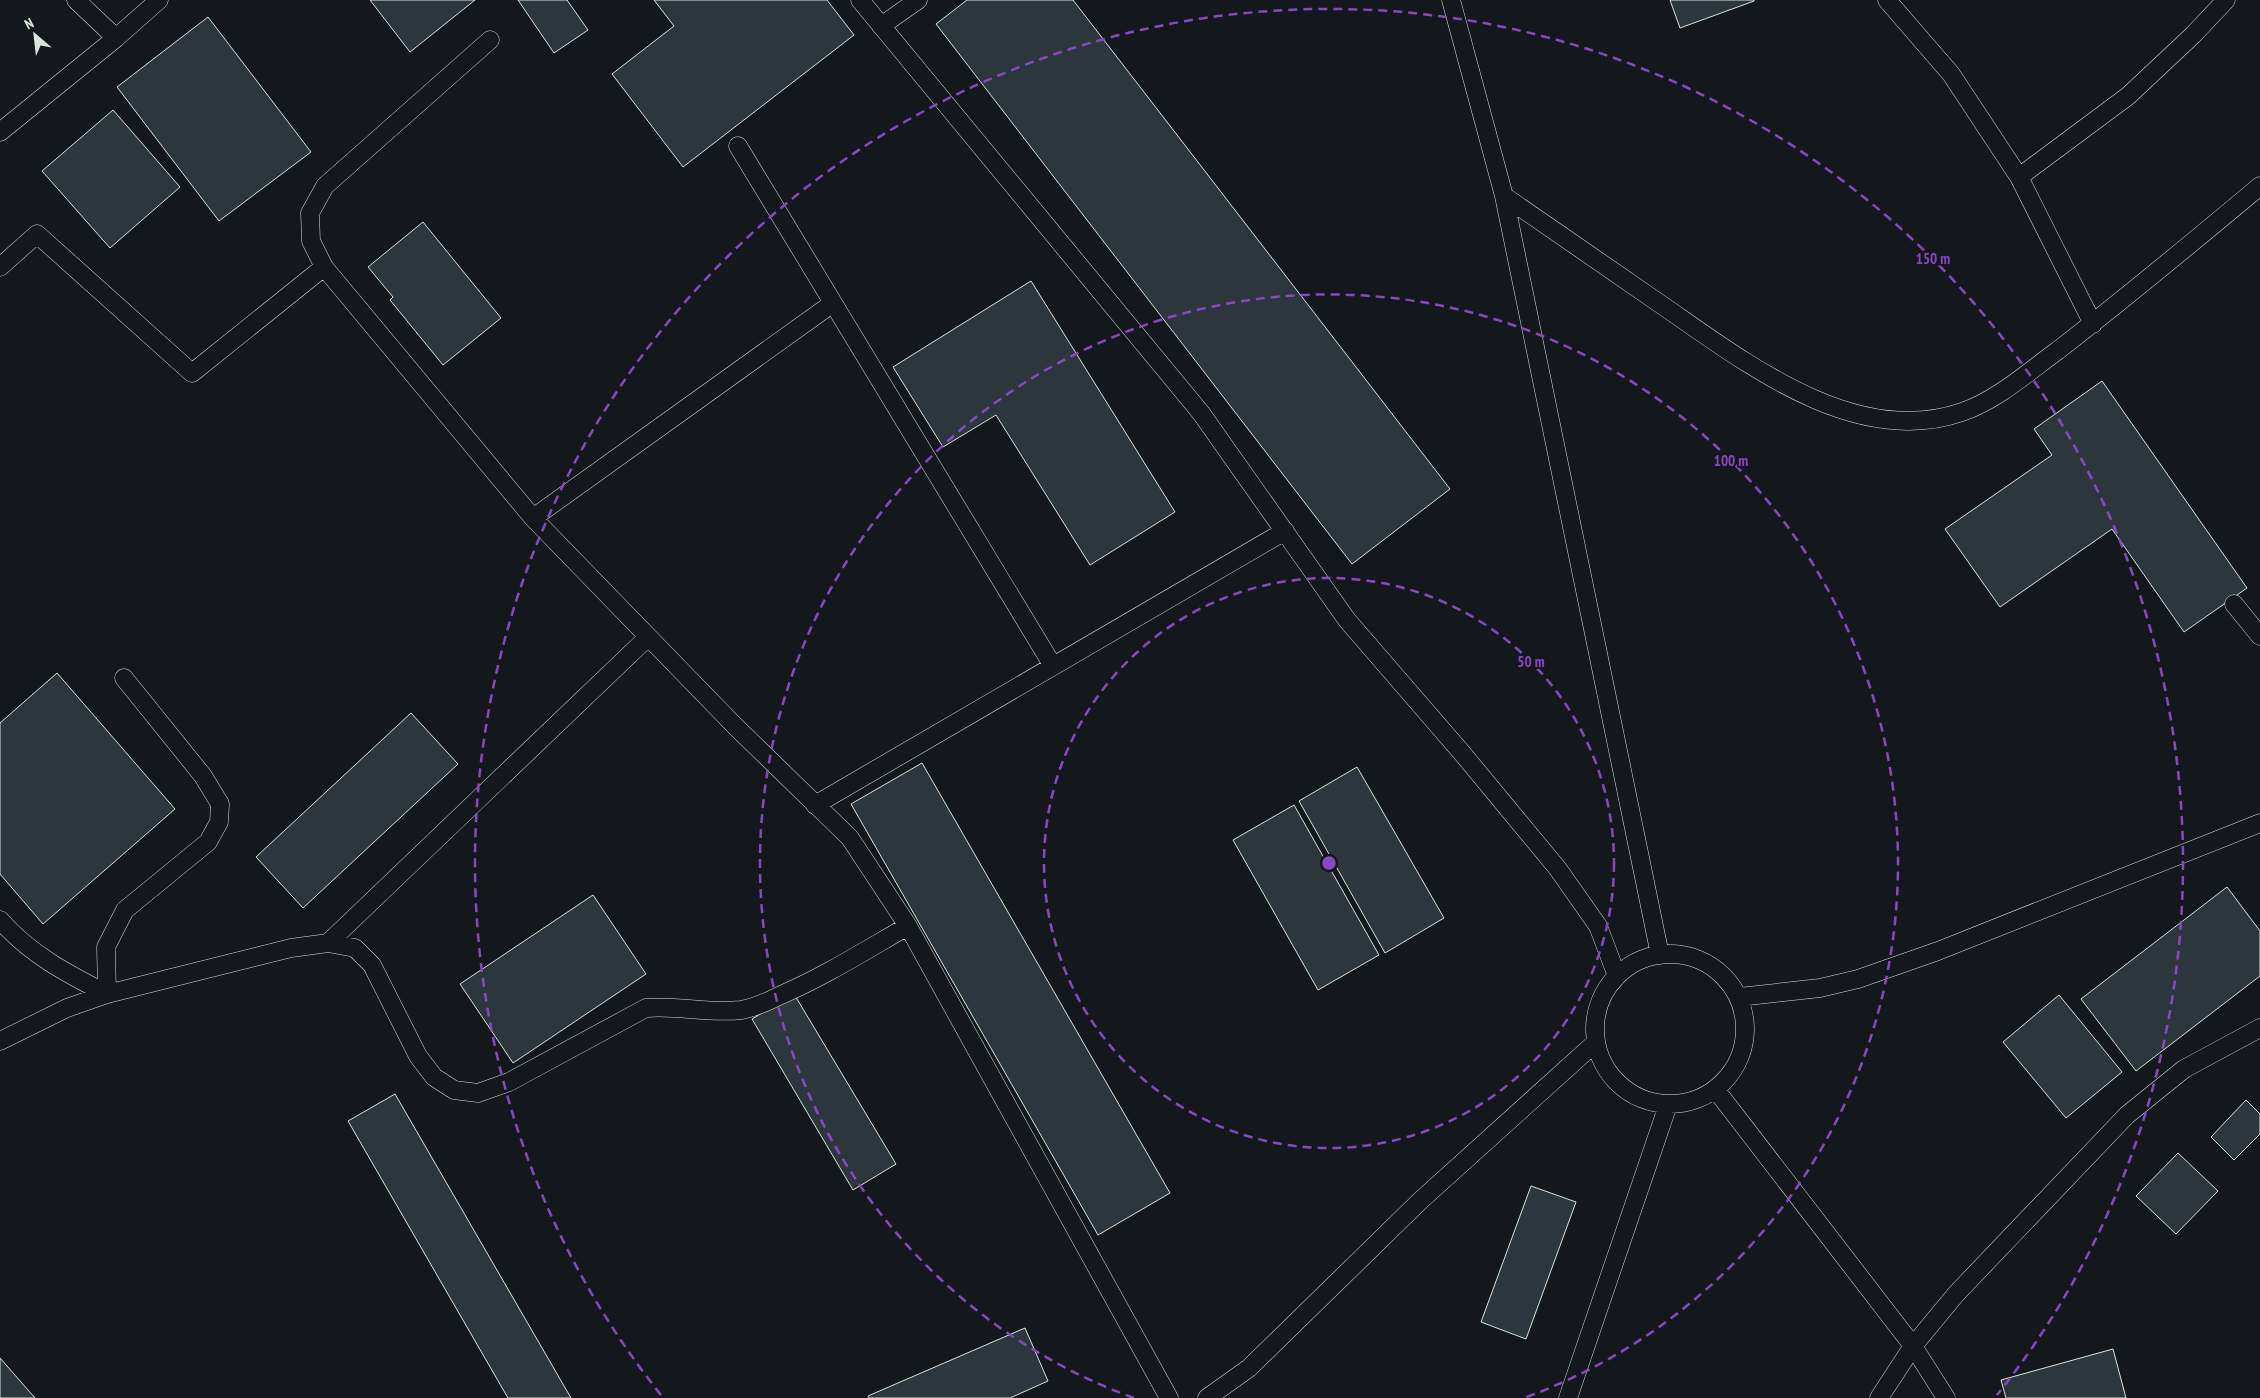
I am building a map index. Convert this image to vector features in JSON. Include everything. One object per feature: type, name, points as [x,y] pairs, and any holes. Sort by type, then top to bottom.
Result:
[{"type":"lane","points":[[76,0],[116,38]]},
{"type":"lane","points":[[0,132],[116,38],[159,0]]},
{"type":"lane","points":[[860,0],[1202,413],[1347,620],[1462,753],[1579,896],[1598,926],[1617,976]]},
{"type":"lane","points":[[882,26],[918,0]]},
{"type":"lane","points":[[1451,0],[1504,196],[1660,955]]},
{"type":"lane","points":[[1887,0],[1951,74],[2019,177],[2093,324]]},
{"type":"lane","points":[[2019,177],[2128,96],[2226,0]]},
{"type":"lane","points":[[490,40],[324,186],[310,213],[312,240],[324,267],[533,518],[648,637],[850,838],[908,926],[1169,1398]]},
{"type":"lane","points":[[738,146],[1053,666]]},
{"type":"lane","points":[[1504,196],[1749,364],[1797,390],[1836,408],[1882,420],[1928,420],[1963,412],[2007,388],[2093,324],[2260,186]]},
{"type":"lane","points":[[0,267],[37,234],[192,373],[324,267]]},
{"type":"lane","points":[[533,518],[833,304]]},
{"type":"lane","points":[[815,805],[1285,531]]},
{"type":"lane","points":[[2234,604],[2260,636]]},
{"type":"lane","points":[[328,943],[648,637]]},
{"type":"lane","points":[[107,994],[106,947],[125,910],[208,842],[219,822],[220,804],[203,776],[124,678]]},
{"type":"lane","points":[[1739,997],[1820,988],[1858,979],[1938,951],[2260,823]]},
{"type":"lane","points":[[0,920],[11,932],[49,964],[107,994]]},
{"type":"lane","points":[[0,1041],[67,1008],[107,994],[291,948],[328,943],[354,948],[372,965],[418,1056],[434,1077],[454,1090],[478,1092],[509,1082],[646,1008],[666,1006],[711,1010],[742,1010],[768,1001],[800,986],[908,926]]},
{"type":"lane","points":[[1660,955],[1684,955],[1707,963],[1726,977],[1739,997],[1746,1021],[1744,1047],[1734,1070],[1716,1090],[1694,1102],[1668,1105],[1642,1100],[1620,1087],[1604,1067],[1595,1042],[1595,1018],[1602,995],[1617,976],[1636,961],[1660,955]]},
{"type":"lane","points":[[1879,1398],[1913,1346],[1956,1294],[2128,1115],[2184,1068],[2260,1028]]},
{"type":"lane","points":[[1206,1398],[1250,1368],[1421,1200],[1595,1042]]},
{"type":"lane","points":[[1716,1090],[1913,1346],[1946,1398]]},
{"type":"lane","points":[[1568,1398],[1668,1105]]},
{"type":"building","points":[[370,0],[475,0],[410,52]]},
{"type":"building","points":[[518,0],[567,0],[588,30],[554,53]]},
{"type":"building","points":[[654,0],[827,0],[854,35],[683,167],[612,74],[674,26]]},
{"type":"building","points":[[967,0],[1073,0],[1450,489],[1352,564],[936,24]]},
{"type":"building","points":[[1670,0],[1754,0],[1754,1],[1680,28]]},
{"type":"building","points":[[208,17],[311,152],[219,221],[117,87]]},
{"type":"building","points":[[113,110],[180,187],[110,248],[42,171]]},
{"type":"building","points":[[423,222],[501,318],[443,365],[390,300],[393,297],[368,267]]},
{"type":"building","points":[[1031,281],[1175,512],[1090,565],[996,415],[943,447],[893,367]]},
{"type":"building","points":[[2102,381],[2247,588],[2184,632],[2112,529],[2000,607],[1945,529],[2052,455],[2034,429]]},
{"type":"building","points":[[57,673],[175,809],[43,924],[0,874],[0,723]]},
{"type":"building","points":[[411,713],[458,764],[303,908],[256,857]]},
{"type":"building","points":[[922,763],[1170,1193],[1098,1235],[851,804]]},
{"type":"building","points":[[1357,767],[1444,918],[1385,953],[1299,801]]},
{"type":"building","points":[[1294,805],[1379,955],[1318,990],[1233,840]]},
{"type":"building","points":[[2227,887],[2260,931],[2260,976],[2136,1071],[2081,999]]},
{"type":"building","points":[[593,895],[646,974],[513,1063],[460,984]]},
{"type":"building","points":[[794,994],[896,1164],[853,1190],[752,1019]]},
{"type":"building","points":[[2059,995],[2122,1072],[2066,1118],[2003,1042]]},
{"type":"building","points":[[395,1094],[571,1398],[508,1398],[348,1121]]},
{"type":"building","points":[[2246,1100],[2260,1114],[2260,1134],[2234,1160],[2211,1137]]},
{"type":"building","points":[[2178,1153],[2218,1191],[2176,1234],[2136,1196]]},
{"type":"building","points":[[1531,1186],[1576,1202],[1526,1339],[1481,1322]]},
{"type":"building","points":[[1025,1328],[1048,1381],[1010,1398],[869,1398],[868,1396]]},
{"type":"building","points":[[2113,1349],[2126,1398],[2006,1398],[2001,1380]]},
{"type":"building","points":[[0,1358],[35,1398],[0,1398]]}]
